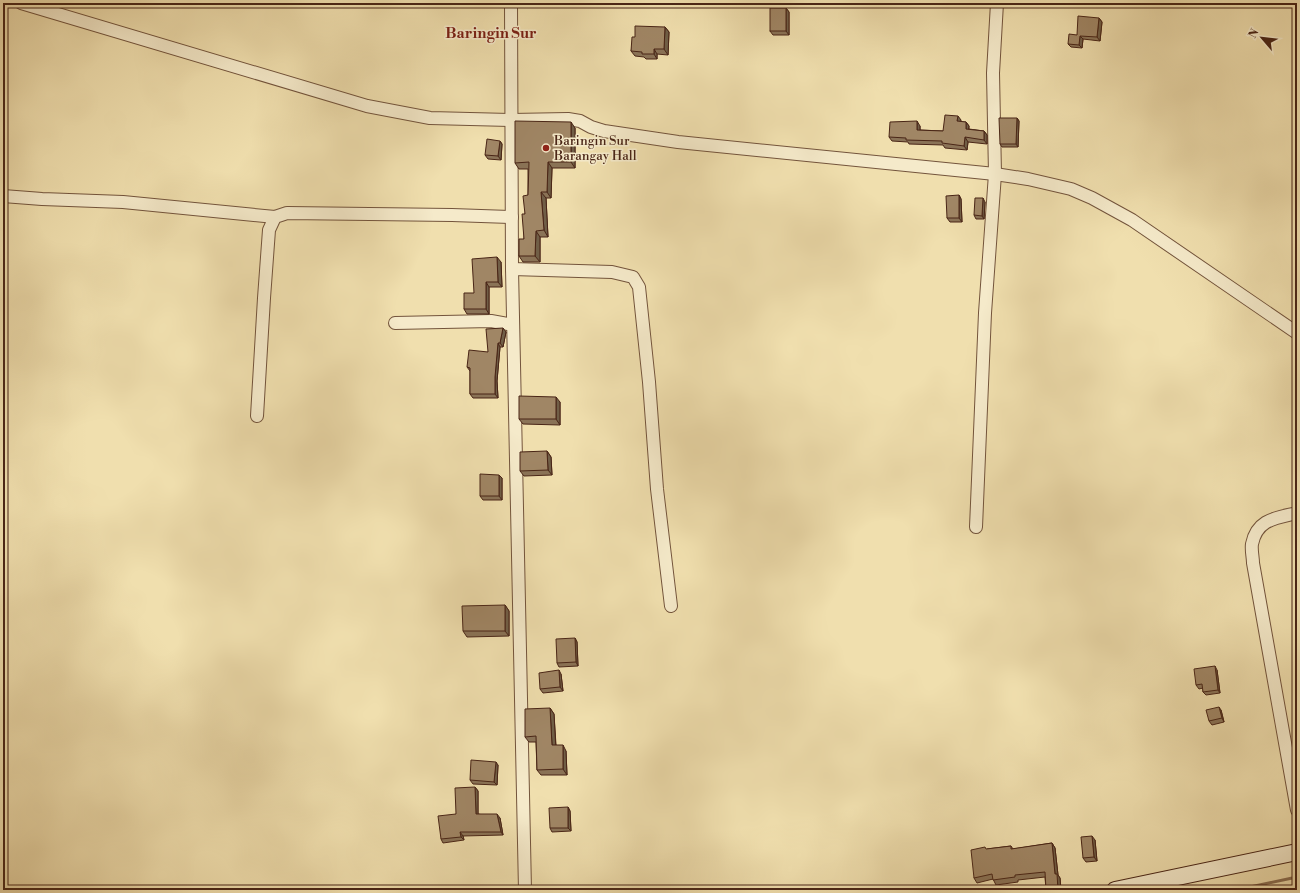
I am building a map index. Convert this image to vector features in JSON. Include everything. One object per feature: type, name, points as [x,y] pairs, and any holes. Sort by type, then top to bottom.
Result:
[{"type":"street","points":[[21,3],[367,106],[430,118],[511,120],[568,118],[580,120],[590,126],[604,131],[678,142],[995,174],[1028,179],[1071,189],[1092,198],[1132,220],[1297,333]]},
{"type":"street","points":[[511,3],[512,269],[526,890]]},
{"type":"street","points":[[976,527],[985,313],[995,174],[993,73],[997,3]]},
{"type":"street","points":[[3,196],[123,202],[275,217],[288,213],[512,216]]},
{"type":"street","points":[[257,416],[269,230],[275,217]]},
{"type":"street","points":[[512,269],[612,272],[633,277],[639,287],[649,382],[657,489],[671,606]]},
{"type":"street","points":[[395,323],[491,321],[513,325]]},
{"type":"street","points":[[1297,512],[1270,519],[1259,528],[1252,545],[1253,563],[1297,810]]},
{"type":"street","points":[[1115,890],[1297,852]]},
{"type":"building","points":[[770,8],[786,8],[786,31],[770,31]]},
{"type":"building","points":[[1078,16],[1099,18],[1097,37],[1080,36],[1079,45],[1068,44],[1069,34],[1077,35]]},
{"type":"building","points":[[635,26],[665,27],[664,49],[654,49],[654,54],[642,54],[642,52],[631,51],[632,37],[635,37]]},
{"type":"building","points":[[945,115],[958,116],[957,121],[966,122],[966,129],[984,131],[984,140],[965,137],[964,146],[942,143],[942,141],[906,140],[906,138],[889,137],[890,122],[917,121],[917,130],[943,131]]},
{"type":"building","points":[[999,118],[1017,118],[1016,144],[1000,144]]},
{"type":"building","points":[[515,121],[571,122],[571,162],[548,162],[547,192],[541,192],[544,230],[536,231],[535,256],[519,256],[519,239],[524,239],[522,214],[525,214],[523,196],[528,195],[529,162],[515,163]]},
{"type":"building","points":[[487,139],[500,141],[498,156],[485,155]]},
{"type":"building","points":[[959,195],[959,218],[947,218],[946,196]]},
{"type":"building","points":[[975,198],[983,198],[982,216],[974,215]]},
{"type":"building","points":[[497,257],[498,282],[486,282],[486,309],[464,309],[464,293],[474,293],[472,259]]},
{"type":"building","points":[[503,328],[500,343],[498,343],[495,394],[470,394],[470,368],[467,367],[469,350],[488,352],[486,329]]},
{"type":"building","points":[[519,396],[556,397],[556,419],[519,419]]},
{"type":"building","points":[[547,451],[548,470],[520,471],[520,452]]},
{"type":"building","points":[[480,474],[499,475],[499,496],[480,496]]},
{"type":"building","points":[[505,605],[505,631],[463,631],[462,606]]},
{"type":"building","points":[[575,638],[576,662],[557,663],[556,639]]},
{"type":"building","points":[[1215,666],[1218,690],[1203,692],[1202,684],[1196,685],[1194,669]]},
{"type":"building","points":[[559,670],[560,687],[540,689],[539,673]]},
{"type":"building","points":[[1219,707],[1222,718],[1209,721],[1206,710]]},
{"type":"building","points":[[550,708],[552,745],[563,745],[563,769],[537,770],[536,736],[525,737],[525,709]]},
{"type":"building","points":[[471,760],[496,762],[494,782],[470,780]]},
{"type":"building","points":[[475,787],[476,814],[497,814],[501,832],[460,832],[461,837],[441,839],[438,816],[456,814],[455,788]]},
{"type":"building","points":[[568,807],[568,828],[550,828],[549,808]]},
{"type":"building","points":[[1092,836],[1094,857],[1083,858],[1081,837]]},
{"type":"building","points":[[1052,843],[1058,890],[1046,890],[1045,872],[1015,875],[1015,877],[993,880],[992,874],[974,878],[971,850],[985,847],[986,849],[1011,846],[1011,849]]},
{"type":"waterway","points":[[1236,890],[1297,877]]},
{"type":"place","name":"Baringin Sur Barangay Hall","points":[[546,148]]},
{"type":"district","name":"Baringin Sur","points":[[491,33]]}]
